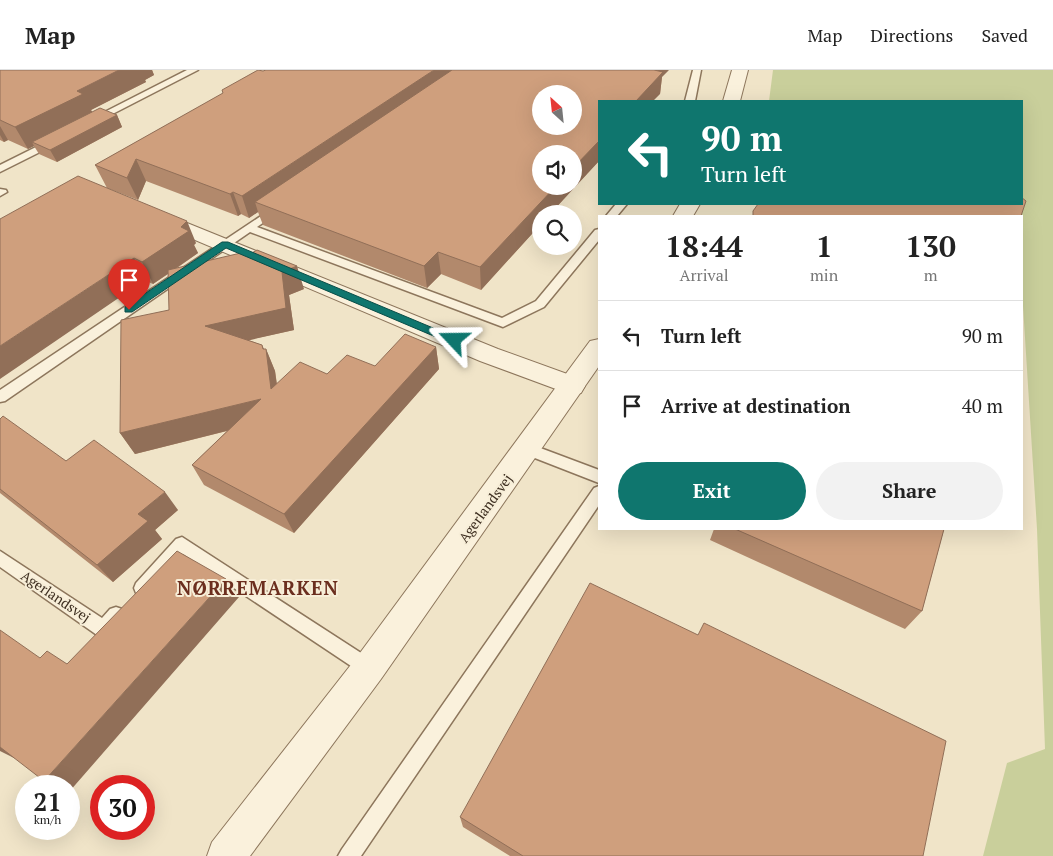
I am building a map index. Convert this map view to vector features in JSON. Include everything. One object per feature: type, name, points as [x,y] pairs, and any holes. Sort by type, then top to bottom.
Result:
[{"type":"street","points":[[732,100],[737,70]]},
{"type":"street","points":[[136,208],[489,355],[572,386]]},
{"type":"street","name":"Agerlandsvej","points":[[230,854],[369,668],[598,348]]},
{"type":"lane","points":[[83,126],[194,70]]},
{"type":"lane","points":[[690,100],[697,70]]},
{"type":"lane","points":[[0,169],[66,135]]},
{"type":"lane","points":[[0,397],[290,200]]},
{"type":"lane","points":[[613,215],[621,205]]},
{"type":"lane","points":[[249,228],[503,323],[540,304],[598,233]]},
{"type":"lane","points":[[527,449],[598,477]]},
{"type":"lane","points":[[349,856],[598,493]]},
{"type":"lane","name":"Agerlandsvej","points":[[0,558],[103,629],[182,544],[369,668]]},
{"type":"green space","points":[[773,70],[1053,70],[1053,856],[983,856],[1007,763],[1045,749],[1037,529],[1023,306],[1023,215],[1018,215],[1021,205],[1023,205],[1023,100],[769,100]]},
{"type":"building","points":[[0,70],[119,70],[77,91],[83,94],[15,127],[0,120]]},
{"type":"building","points":[[258,70],[434,70],[242,196],[233,192],[230,194],[136,159],[127,178],[95,165],[223,93],[222,90]]},
{"type":"building","points":[[452,70],[654,70],[663,72],[637,100],[598,100],[598,142],[582,159],[582,145],[532,145],[532,195],[548,195],[538,205],[532,205],[532,212],[480,267],[438,252],[424,266],[255,202]]},
{"type":"building","points":[[100,108],[117,115],[50,150],[32,142]]},
{"type":"building","points":[[78,176],[187,221],[181,227],[189,231],[142,262],[134,258],[0,346],[0,219]]},
{"type":"building","points":[[1023,199],[1026,201],[1021,215],[753,215],[753,211],[757,205],[1023,205]]},
{"type":"building","points":[[257,250],[297,266],[282,272],[286,308],[205,326],[262,345],[263,349],[266,349],[271,389],[300,362],[327,374],[347,355],[375,366],[405,334],[436,347],[284,514],[192,465],[261,399],[120,433],[121,320],[169,310],[168,270],[245,252],[250,254]]},
{"type":"building","points":[[3,416],[66,461],[94,440],[165,492],[138,514],[148,521],[97,565],[0,489],[0,419]]},
{"type":"building","points":[[737,530],[944,530],[922,611]]},
{"type":"building","points":[[177,551],[226,579],[49,775],[36,775],[0,747],[0,630],[40,658],[47,651],[67,664]]},
{"type":"building","points":[[590,583],[698,635],[704,623],[946,741],[923,856],[523,856],[460,817]]},
{"type":"district","name":"NØRREMARKEN","points":[[258,587]]},
{"type":"route","points":[[129,310],[225,244],[454,340]]}]
